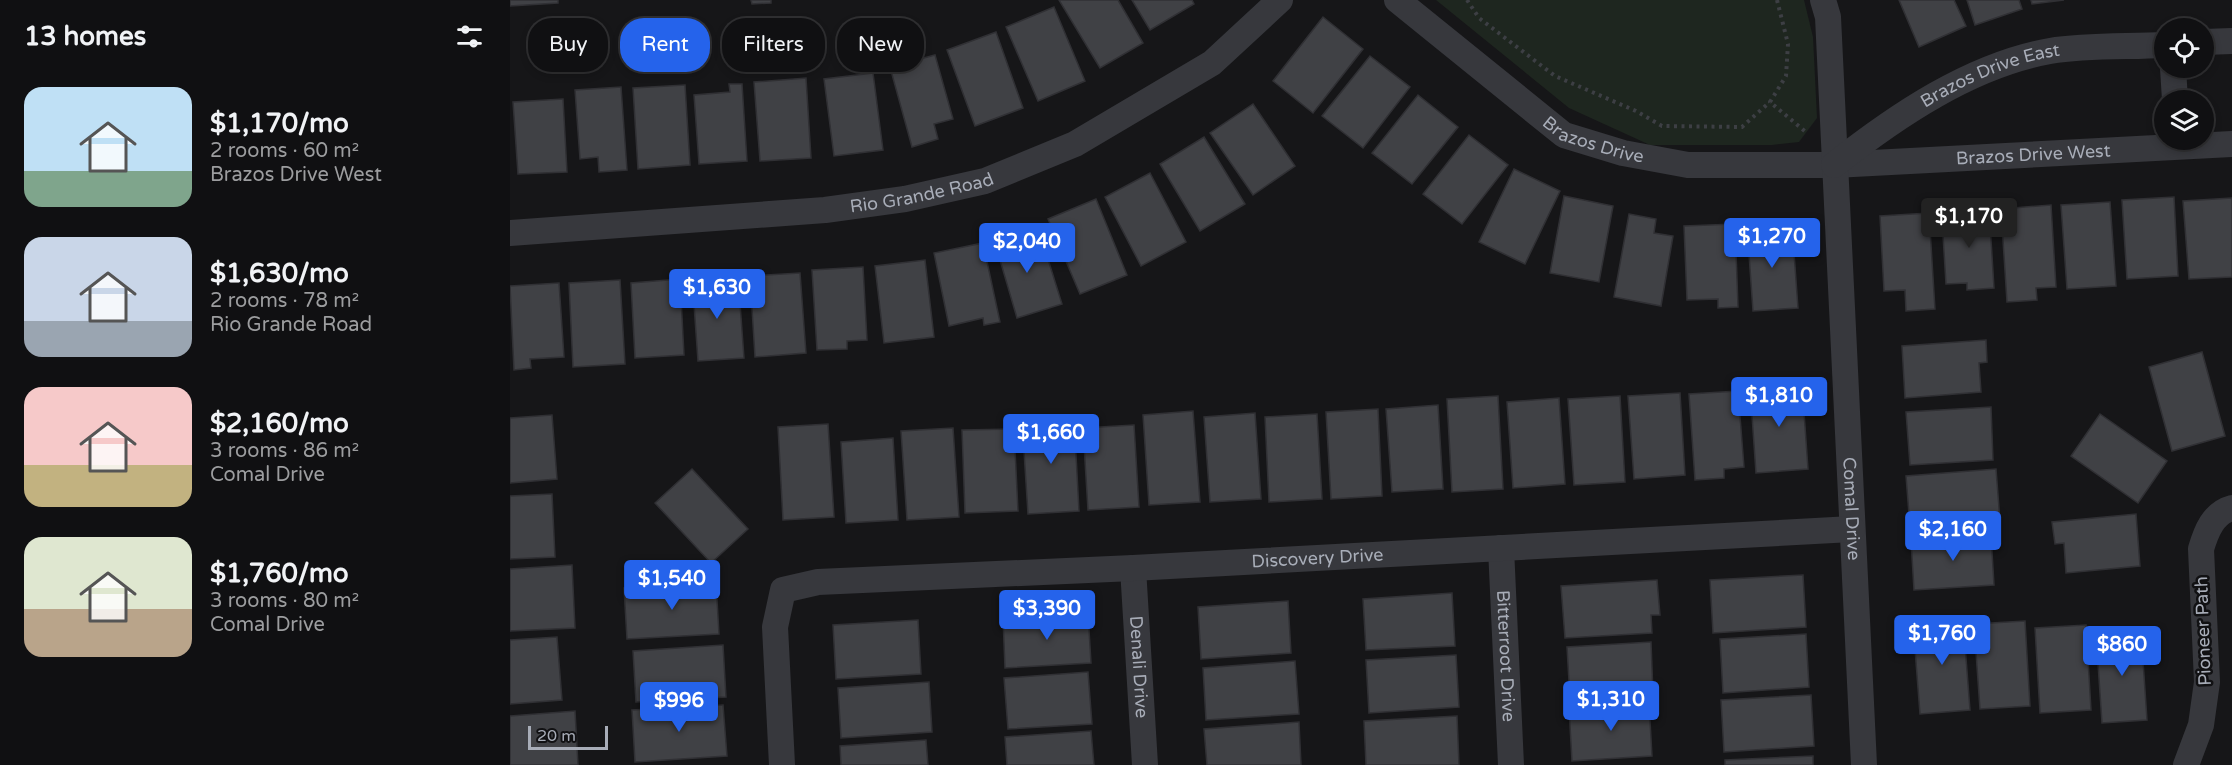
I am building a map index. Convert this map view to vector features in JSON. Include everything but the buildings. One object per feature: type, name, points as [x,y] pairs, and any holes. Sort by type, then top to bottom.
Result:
[{"type":"street","name":"Rio Grande Road","points":[[510,233],[825,210],[905,199],[985,181],[1075,144],[1212,63],[1280,0]]},
{"type":"street","name":"Brazos Drive","points":[[1397,0],[1564,135],[1623,153],[1688,165],[1834,165]]},
{"type":"street","name":"Comal Drive","points":[[1823,0],[1828,17],[1864,765]]},
{"type":"street","points":[[2214,42],[2232,41]]},
{"type":"street","name":"Brazos Drive East","points":[[1834,165],[1872,135],[1948,90],[2003,63],[2052,51],[2154,46]]},
{"type":"street","name":"Brazos Drive West","points":[[1834,165],[2154,144]]},
{"type":"street","name":"Brazos Drive West","points":[[2214,144],[2232,144]]},
{"type":"street","name":"Pioneer Path","points":[[2186,765],[2201,724],[2207,682],[2200,549],[2205,533],[2214,519],[2232,508]]},
{"type":"street","name":"Discovery Drive","points":[[782,765],[775,627],[783,590],[818,582],[1133,568],[1852,529]]},
{"type":"street","name":"Bitterroot Drive","points":[[1501,548],[1511,765]]},
{"type":"street","name":"Denali Drive","points":[[1133,568],[1145,765]]},
{"type":"path","points":[[1467,0],[1479,18],[1555,76],[1636,111],[1662,126],[1742,127],[1770,102],[1786,76],[1788,44],[1778,0]]},
{"type":"path","points":[[1770,102],[1808,133]]},
{"type":"shaded area","points":[[1436,0],[1804,0],[1813,37],[1817,118],[1799,142],[1772,145],[1650,145],[1569,108]]}]
